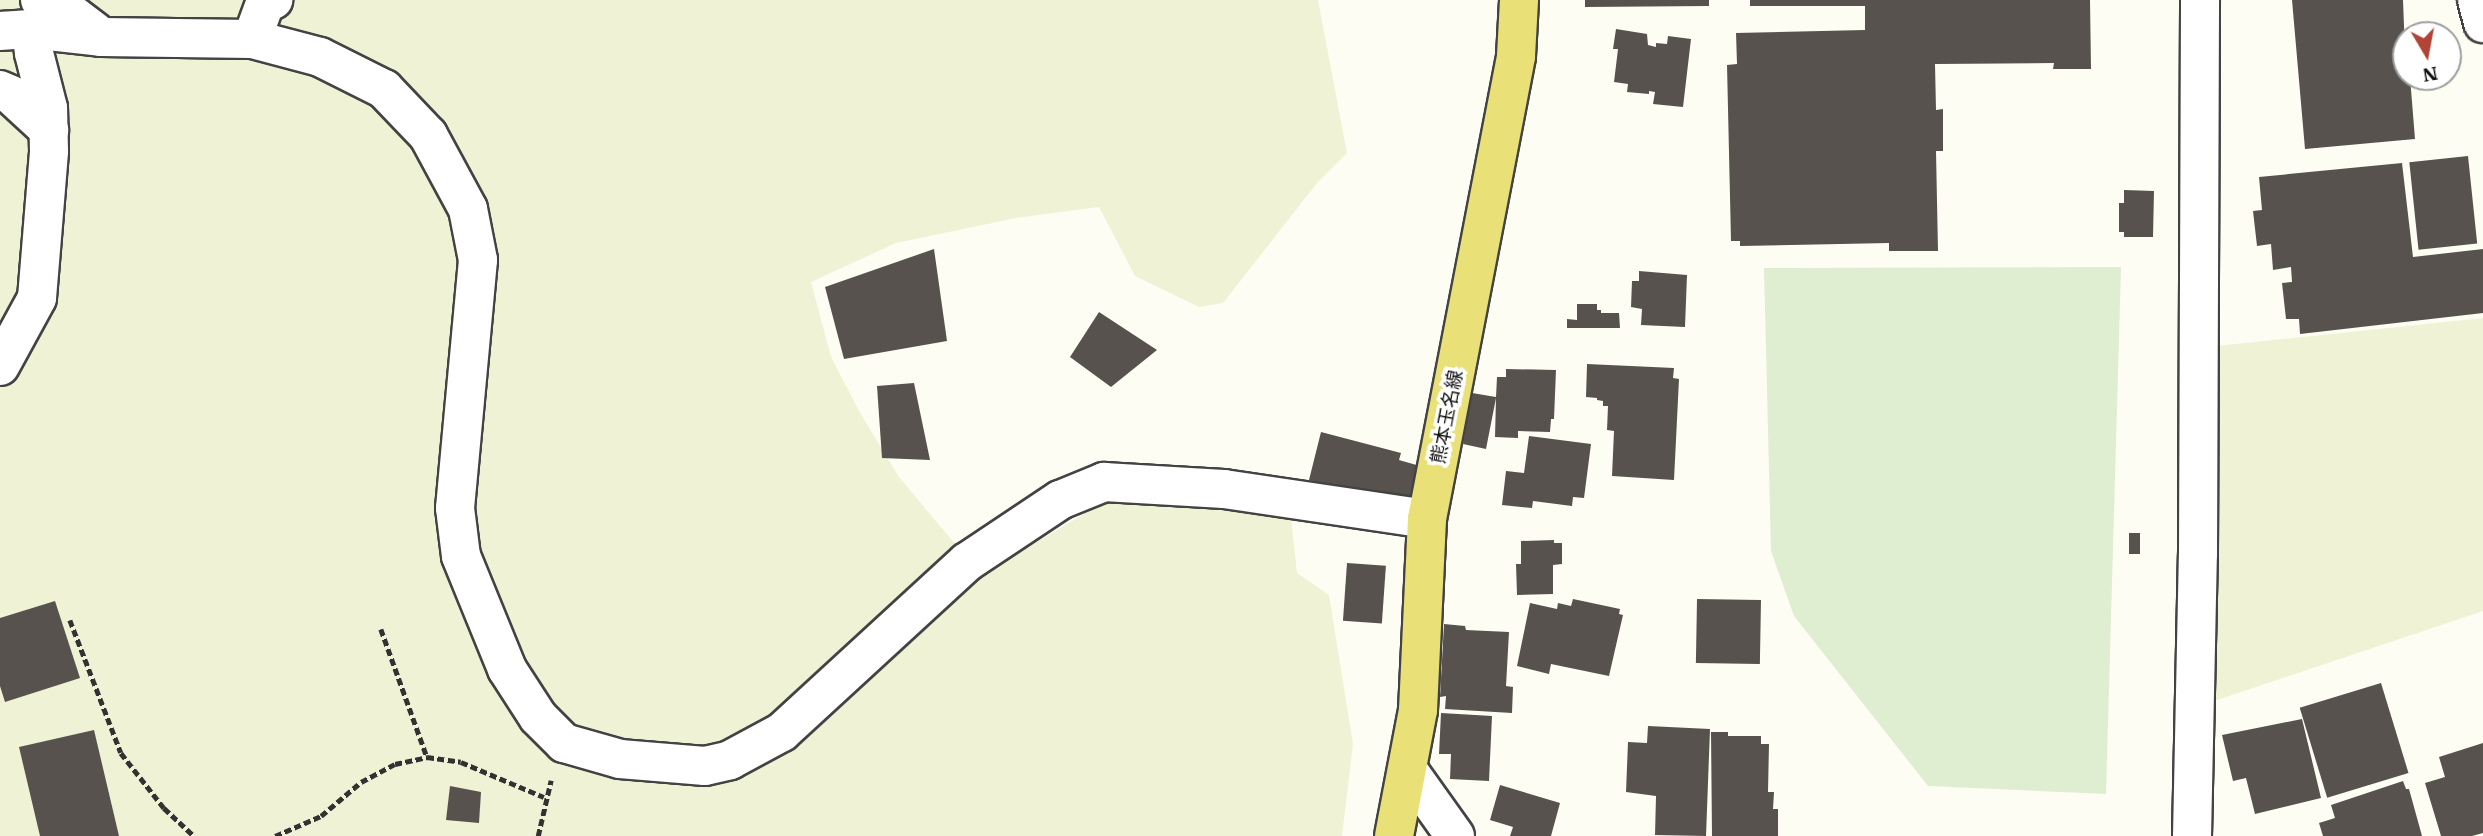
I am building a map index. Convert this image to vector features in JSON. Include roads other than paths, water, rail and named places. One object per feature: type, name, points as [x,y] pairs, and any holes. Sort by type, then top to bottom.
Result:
[{"type":"main road","name":"熊本玉名線","points":[[1394,836],[1418,710],[1427,519],[1516,56],[1518,0]]},
{"type":"street","points":[[253,39],[265,3],[273,0]]},
{"type":"street","points":[[2192,836],[2198,554],[2200,0]]},
{"type":"street","points":[[2477,0],[2483,23]]},
{"type":"street","points":[[0,366],[37,298],[48,108],[24,20],[65,9],[101,37],[253,39],[320,57],[384,89],[428,135],[468,209],[478,260],[455,508],[461,556],[507,669],[538,718],[564,743],[620,759],[705,766],[730,760],[782,732],[967,562],[1060,500],[1104,482],[1224,489],[1427,519]]},
{"type":"street","points":[[0,90],[11,95],[48,130]]},
{"type":"street","points":[[1408,770],[1455,836]]}]
